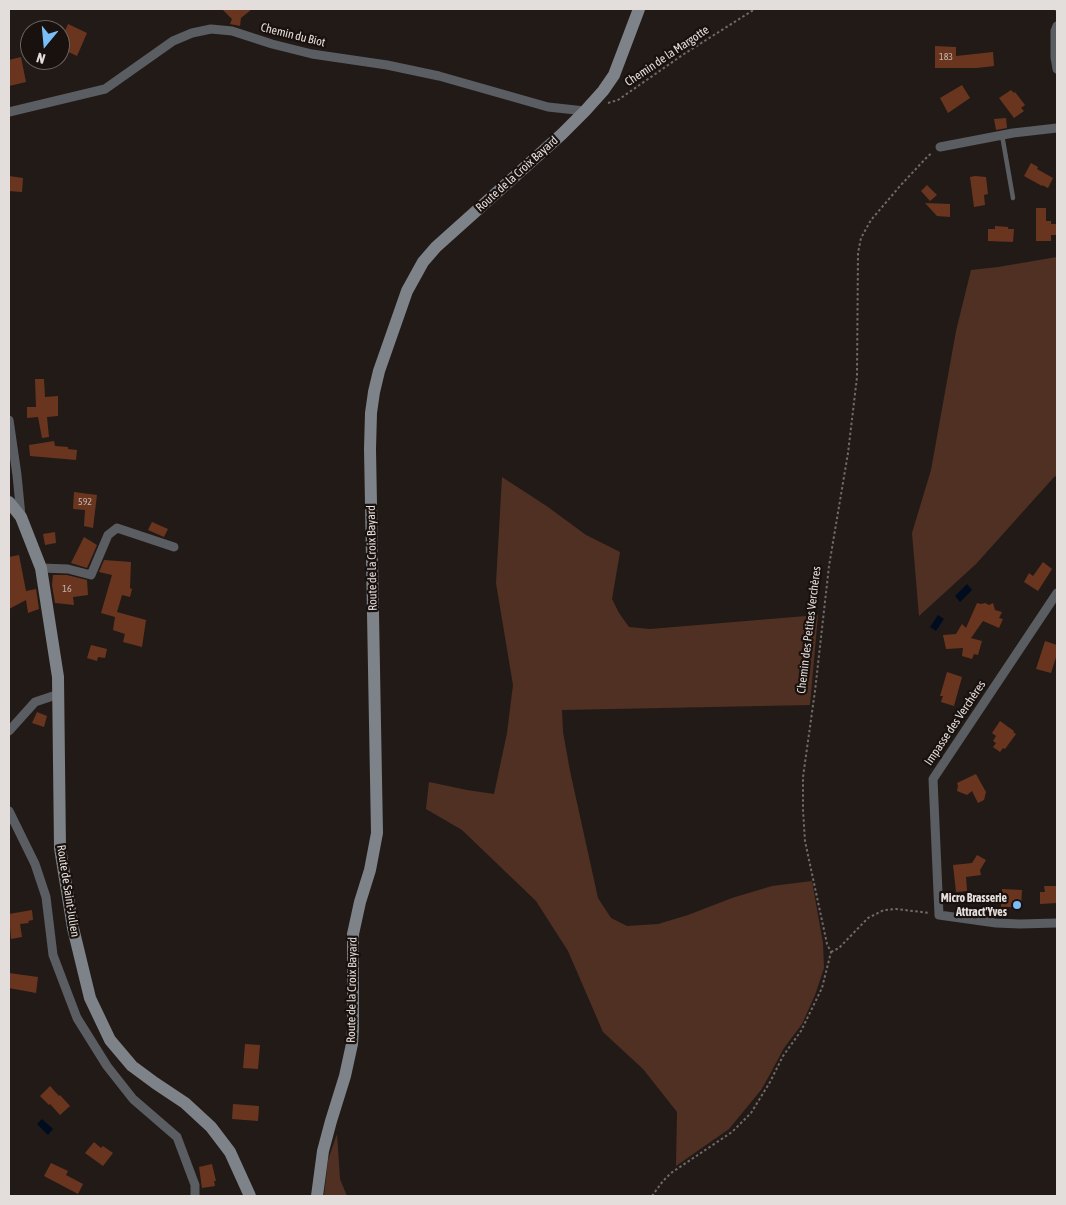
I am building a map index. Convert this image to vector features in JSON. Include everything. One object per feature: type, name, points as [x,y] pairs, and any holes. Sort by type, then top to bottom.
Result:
[{"type":"main road","name":"Route de la Croix Bayard","points":[[317,1196],[323,1151],[345,1076],[352,1044],[353,934],[370,870],[377,832],[370,449],[371,413],[379,371],[402,303],[423,262],[436,247],[586,112],[614,75],[640,9]]},
{"type":"main road","name":"Route de Saint-Julien","points":[[9,502],[21,517],[41,568],[58,677],[60,848],[73,928],[90,998],[110,1040],[132,1066],[185,1103],[211,1127],[230,1152],[250,1196]]},
{"type":"street","points":[[1057,26],[1055,31],[1055,57],[1057,69]]},
{"type":"street","name":"Chemin du Biot","points":[[9,112],[105,89],[173,40],[211,29],[232,31],[312,54],[387,65],[439,76],[548,108],[586,112]]},
{"type":"street","points":[[940,147],[1002,135],[1057,128]]},
{"type":"street","points":[[9,420],[21,517]]},
{"type":"street","points":[[41,568],[68,569],[91,575],[108,535],[117,528],[174,547]]},
{"type":"street","name":"Impasse des Verchères","points":[[940,915],[933,780],[1057,593]]},
{"type":"street","points":[[9,731],[35,702],[59,694]]},
{"type":"street","points":[[9,811],[35,864],[46,897],[53,955],[77,1018],[107,1066],[134,1099],[177,1138],[195,1185],[195,1196]]},
{"type":"street","points":[[940,915],[996,923],[1057,923]]},
{"type":"lane","points":[[1002,135],[1013,198]]},
{"type":"path","name":"Chemin de la Margotte","points":[[586,112],[618,100],[684,54],[756,9]]},
{"type":"path","name":"Chemin des Petites Verchères","points":[[831,952],[827,944],[806,841],[803,810],[803,777],[829,566],[848,453],[857,376],[858,253],[861,238],[871,220],[928,156],[940,147]]},
{"type":"path","points":[[652,1196],[671,1173],[732,1132],[750,1113],[770,1082],[783,1056],[801,1031],[822,988],[831,952],[839,948],[868,918],[884,910],[912,910],[940,915]]},
{"type":"shaded area","points":[[1057,257],[1057,477],[1055,476],[976,564],[919,616],[912,533],[931,470],[956,331],[971,270]]},
{"type":"shaded area","points":[[502,477],[586,535],[620,552],[612,599],[629,627],[650,629],[818,615],[810,705],[562,710],[563,732],[570,771],[598,898],[611,918],[627,926],[658,924],[772,886],[812,881],[823,943],[824,968],[802,1024],[784,1048],[761,1090],[729,1129],[676,1166],[677,1112],[643,1069],[603,1032],[568,951],[536,901],[462,830],[426,809],[429,782],[494,794],[507,733],[513,685],[496,583]]},
{"type":"shaded area","points":[[337,1134],[340,1179],[347,1196],[324,1196],[328,1160]]},
{"type":"water","points":[[967,584],[972,590],[960,602],[955,596]]},
{"type":"water","points":[[938,615],[944,619],[936,631],[930,627]]},
{"type":"water","points":[[42,1119],[53,1129],[48,1135],[37,1124]]},
{"type":"building","points":[[222,9],[252,9],[241,18],[240,26],[230,24],[232,19]]},
{"type":"building","points":[[70,25],[87,33],[77,56],[70,53]]},
{"type":"building","points":[[935,46],[956,47],[956,56],[993,52],[994,66],[935,68]]},
{"type":"building","points":[[20,57],[20,70],[24,70],[26,82],[9,86],[9,60]]},
{"type":"building","points":[[962,85],[970,98],[948,113],[940,98]]},
{"type":"building","points":[[1011,90],[1015,92],[1025,105],[1021,108],[1024,111],[1014,118],[999,98]]},
{"type":"building","points":[[1006,118],[1007,128],[996,130],[994,119]]},
{"type":"building","points":[[1031,163],[1038,167],[1037,169],[1053,178],[1048,188],[1024,176]]},
{"type":"building","points":[[9,176],[23,178],[22,192],[9,191]]},
{"type":"building","points":[[970,177],[986,177],[988,194],[984,195],[985,205],[974,207]]},
{"type":"building","points":[[927,185],[937,195],[930,201],[921,191]]},
{"type":"building","points":[[925,203],[950,204],[950,217],[937,216]]},
{"type":"building","points":[[1036,208],[1046,208],[1046,221],[1051,221],[1051,224],[1057,224],[1057,235],[1051,235],[1051,241],[1036,241]]},
{"type":"building","points":[[995,226],[1014,229],[1013,242],[988,241],[988,229],[995,229]]},
{"type":"building","points":[[35,379],[44,379],[45,397],[58,396],[58,416],[47,417],[49,437],[42,438],[38,417],[27,418],[27,407],[36,407]]},
{"type":"building","points":[[54,441],[55,446],[77,450],[76,460],[30,456],[29,445]]},
{"type":"building","points":[[74,492],[97,495],[93,528],[84,526],[85,510],[73,509]]},
{"type":"building","points":[[152,522],[168,529],[164,537],[148,530]]},
{"type":"building","points":[[55,532],[56,543],[45,545],[43,534]]},
{"type":"building","points":[[84,537],[97,545],[87,568],[71,563]]},
{"type":"building","points":[[19,555],[26,591],[36,589],[39,609],[28,613],[26,600],[9,609],[9,557]]},
{"type":"building","points":[[104,560],[131,562],[130,588],[132,589],[130,597],[122,595],[117,612],[146,620],[142,647],[123,642],[125,634],[113,630],[115,617],[101,613],[112,575],[99,572]]},
{"type":"building","points":[[1043,562],[1052,569],[1038,591],[1024,582],[1029,573],[1033,576]]},
{"type":"building","points":[[53,575],[67,575],[87,580],[88,595],[73,597],[74,605],[55,603],[52,585]]},
{"type":"building","points":[[977,603],[989,605],[993,603],[995,610],[1002,612],[999,618],[1003,619],[999,628],[983,621],[971,638],[982,641],[978,655],[974,654],[972,659],[962,656],[963,648],[946,649],[943,635],[956,634],[962,624],[966,628]]},
{"type":"building","points":[[1045,641],[1057,645],[1057,654],[1051,673],[1036,669]]},
{"type":"building","points":[[91,645],[107,649],[105,658],[98,657],[97,661],[87,658]]},
{"type":"building","points":[[947,672],[962,677],[954,706],[941,702],[943,696],[940,696]]},
{"type":"building","points":[[37,712],[47,716],[44,727],[32,723]]},
{"type":"building","points":[[1000,721],[1016,734],[1005,749],[1003,748],[1000,752],[993,747],[996,743],[993,741],[996,736],[992,733]]},
{"type":"building","points":[[976,774],[986,792],[984,800],[978,803],[972,791],[967,795],[957,791],[957,783]]},
{"type":"building","points":[[977,855],[986,860],[980,870],[981,875],[966,877],[967,891],[956,892],[953,865],[972,863]]},
{"type":"building","points":[[1044,886],[1057,886],[1057,903],[1040,904],[1040,892],[1045,892]]},
{"type":"building","points":[[1002,889],[1022,890],[1021,907],[1001,907]]},
{"type":"building","points":[[32,910],[33,920],[28,921],[29,923],[20,924],[22,937],[11,939],[9,914]]},
{"type":"building","points":[[9,973],[38,977],[36,993],[9,988]]},
{"type":"building","points":[[245,1044],[260,1045],[258,1069],[243,1068]]},
{"type":"building","points":[[50,1086],[70,1106],[60,1115],[40,1096]]},
{"type":"building","points":[[233,1104],[259,1106],[258,1121],[232,1119]]},
{"type":"building","points":[[94,1142],[101,1148],[103,1146],[113,1153],[103,1166],[85,1153]]},
{"type":"building","points":[[51,1163],[68,1171],[66,1175],[83,1184],[78,1194],[44,1176]]},
{"type":"building","points":[[212,1164],[216,1181],[214,1181],[215,1186],[202,1188],[199,1167]]},
{"type":"place","name":"Micro Brasserie Attract'Yves","points":[[1017,905]]}]
